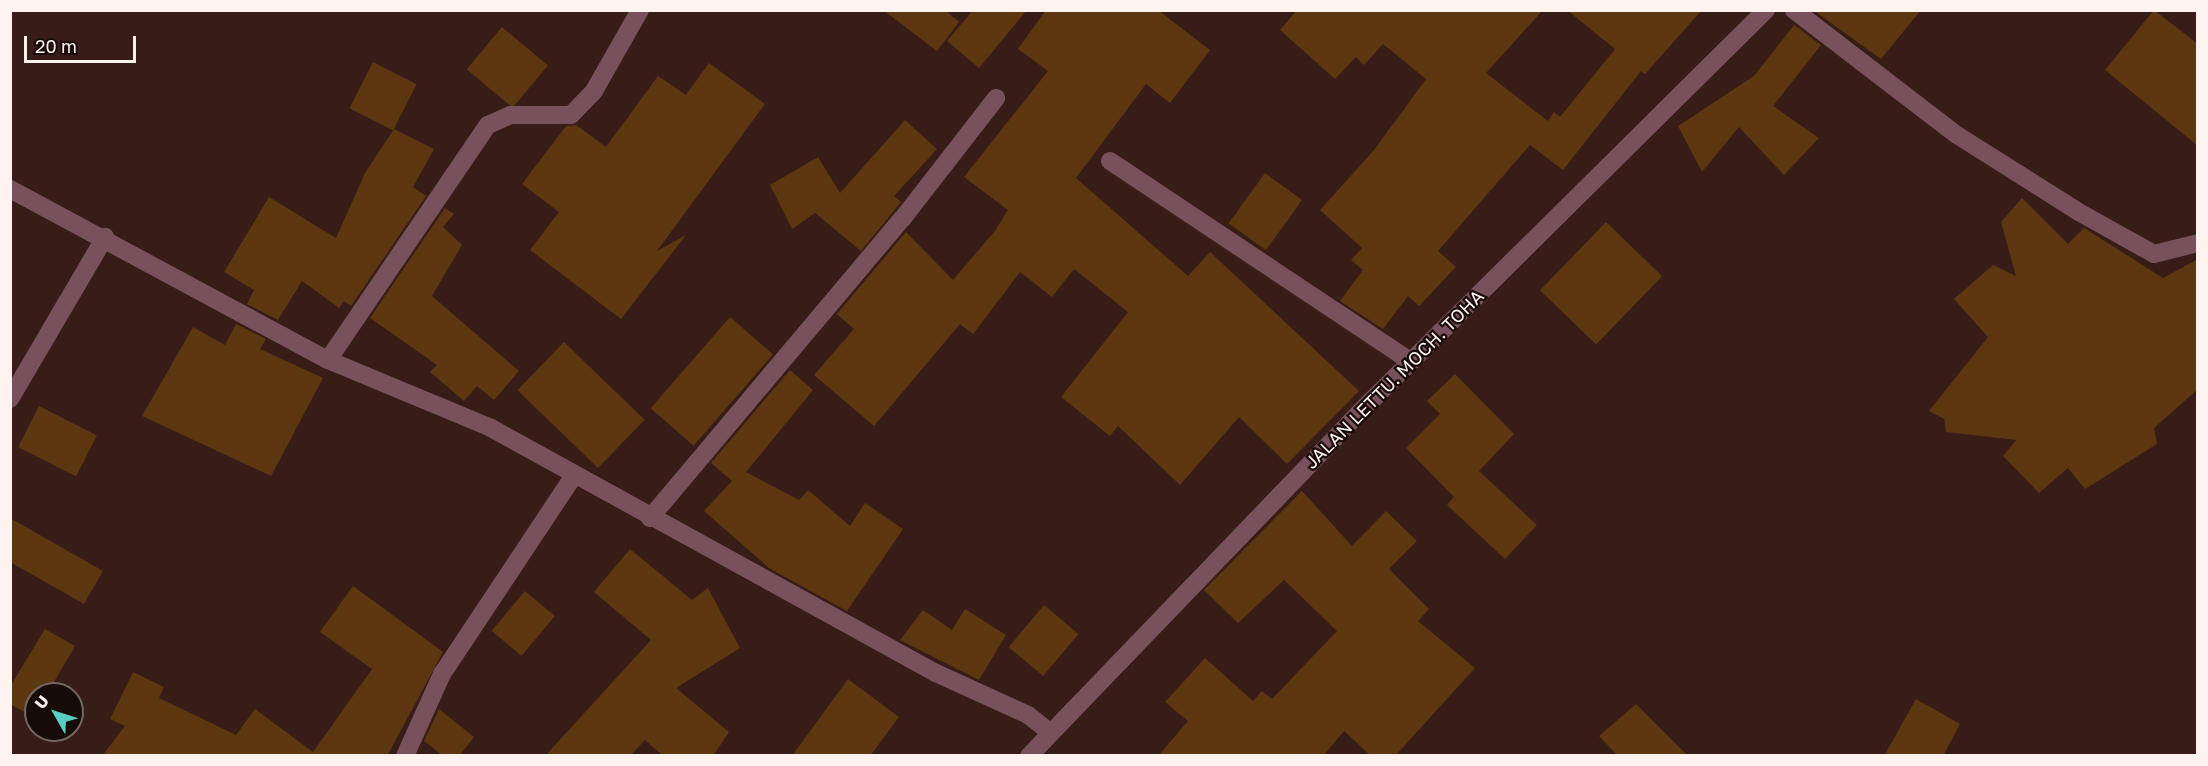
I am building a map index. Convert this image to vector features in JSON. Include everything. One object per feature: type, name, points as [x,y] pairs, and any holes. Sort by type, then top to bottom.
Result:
[{"type":"street","points":[[328,360],[488,125],[510,115],[571,115],[594,91],[640,10]]},
{"type":"street","name":"JALAN LETTU. MOCH. TOHA","points":[[1029,756],[1411,362],[1766,10]]},
{"type":"street","points":[[1794,10],[1958,135],[2077,211],[2154,254],[2198,243]]},
{"type":"street","points":[[650,518],[903,218],[996,98]]},
{"type":"street","points":[[1110,161],[1411,362]]},
{"type":"street","points":[[10,189],[105,237],[328,360],[491,428],[650,518],[936,673],[1028,715],[1050,732]]},
{"type":"street","points":[[10,399],[105,237]]},
{"type":"street","points":[[405,756],[442,674],[574,475]]},
{"type":"building","points":[[883,10],[945,10],[959,22],[937,51]]},
{"type":"building","points":[[973,10],[1027,10],[979,68],[947,41]]},
{"type":"building","points":[[1046,10],[1158,10],[1210,50],[1170,103],[1146,84],[1076,178],[1188,276],[1210,252],[1359,391],[1287,464],[1239,417],[1180,485],[1118,426],[1110,436],[1061,397],[1128,312],[1074,269],[1052,297],[1020,272],[973,334],[960,324],[874,426],[814,375],[854,329],[837,314],[906,232],[953,280],[994,232],[1008,210],[964,177],[1048,71],[1018,49]]},
{"type":"building","points":[[1297,10],[1543,10],[1486,73],[1548,121],[1554,112],[1560,117],[1615,49],[1567,10],[1702,10],[1645,74],[1641,71],[1563,170],[1530,145],[1438,251],[1456,267],[1419,306],[1408,296],[1383,329],[1340,301],[1363,270],[1351,260],[1362,248],[1320,210],[1374,150],[1426,79],[1383,44],[1364,65],[1356,57],[1335,79],[1280,30]]},
{"type":"building","points":[[1813,10],[1921,10],[1881,59]]},
{"type":"building","points":[[2154,10],[2198,44],[2198,146],[2105,70]]},
{"type":"building","points":[[1794,25],[1821,45],[1773,106],[1819,138],[1784,175],[1739,127],[1702,172],[1678,126],[1754,76]]},
{"type":"building","points":[[502,27],[548,66],[513,108],[467,69]]},
{"type":"building","points":[[373,62],[417,84],[393,131],[349,108]]},
{"type":"building","points":[[709,63],[765,104],[657,251],[686,235],[621,319],[530,250],[559,212],[522,184],[566,126],[576,125],[606,147],[658,76],[686,95]]},
{"type":"building","points":[[905,120],[937,149],[894,196],[901,202],[861,251],[815,213],[792,229],[770,185],[818,157],[840,193]]},
{"type":"building","points":[[394,129],[434,149],[413,187],[426,196],[351,306],[344,301],[339,308],[302,281],[278,320],[247,304],[254,290],[224,272],[269,197],[336,238],[365,173]]},
{"type":"building","points":[[1265,173],[1302,200],[1266,250],[1229,223]]},
{"type":"building","points":[[2022,198],[2068,244],[2084,228],[2163,278],[2198,259],[2198,389],[2154,428],[2157,444],[2085,489],[2068,468],[2039,493],[2003,456],[2016,440],[1946,432],[1944,419],[1929,411],[1988,337],[1954,299],[1993,265],[2016,276],[2001,222]]},
{"type":"building","points":[[445,208],[454,214],[443,227],[462,245],[432,296],[519,371],[494,400],[477,386],[464,401],[430,372],[437,365],[370,318]]},
{"type":"building","points":[[1606,222],[1662,276],[1596,345],[1540,290]]},
{"type":"building","points":[[730,317],[773,354],[694,446],[651,408]]},
{"type":"building","points":[[236,324],[266,339],[260,349],[323,378],[271,476],[142,416],[193,327],[225,345]]},
{"type":"building","points":[[564,342],[645,420],[598,468],[517,390]]},
{"type":"building","points":[[790,370],[813,390],[746,472],[799,500],[808,490],[850,526],[865,503],[903,529],[847,611],[769,568],[704,511],[732,481],[711,463]]},
{"type":"building","points":[[1455,374],[1514,434],[1479,471],[1537,525],[1505,559],[1447,505],[1454,497],[1406,448],[1440,414],[1427,401]]},
{"type":"building","points":[[39,406],[97,436],[76,476],[18,447]]},
{"type":"building","points":[[1302,491],[1352,546],[1386,511],[1417,541],[1389,569],[1429,609],[1418,621],[1475,668],[1395,756],[1371,756],[1344,731],[1323,756],[1158,756],[1188,721],[1165,702],[1205,658],[1253,701],[1262,691],[1272,699],[1337,631],[1284,580],[1238,623],[1204,590]]},
{"type":"building","points":[[10,518],[103,571],[84,604],[10,562]]},
{"type":"building","points":[[630,549],[692,600],[708,588],[740,648],[676,688],[729,732],[713,756],[663,756],[645,740],[630,756],[545,756],[651,640],[594,592]]},
{"type":"building","points":[[353,586],[443,652],[387,756],[102,756],[125,726],[110,719],[133,672],[164,687],[159,698],[236,735],[255,709],[313,752],[372,669],[320,632]]},
{"type":"building","points":[[525,591],[555,616],[521,656],[492,631]]},
{"type":"building","points":[[1044,605],[1078,634],[1043,676],[1009,647]]},
{"type":"building","points":[[965,609],[1006,635],[979,680],[900,640],[923,610],[952,630]]},
{"type":"building","points":[[45,629],[75,646],[54,682],[24,682],[24,712],[10,704],[10,687]]},
{"type":"building","points":[[848,679],[899,717],[870,756],[792,756]]},
{"type":"building","points":[[1916,699],[1960,724],[1943,756],[1884,756]]},
{"type":"building","points":[[1636,704],[1688,756],[1618,756],[1599,736]]},
{"type":"building","points":[[439,709],[474,737],[459,756],[443,756],[424,741]]}]
